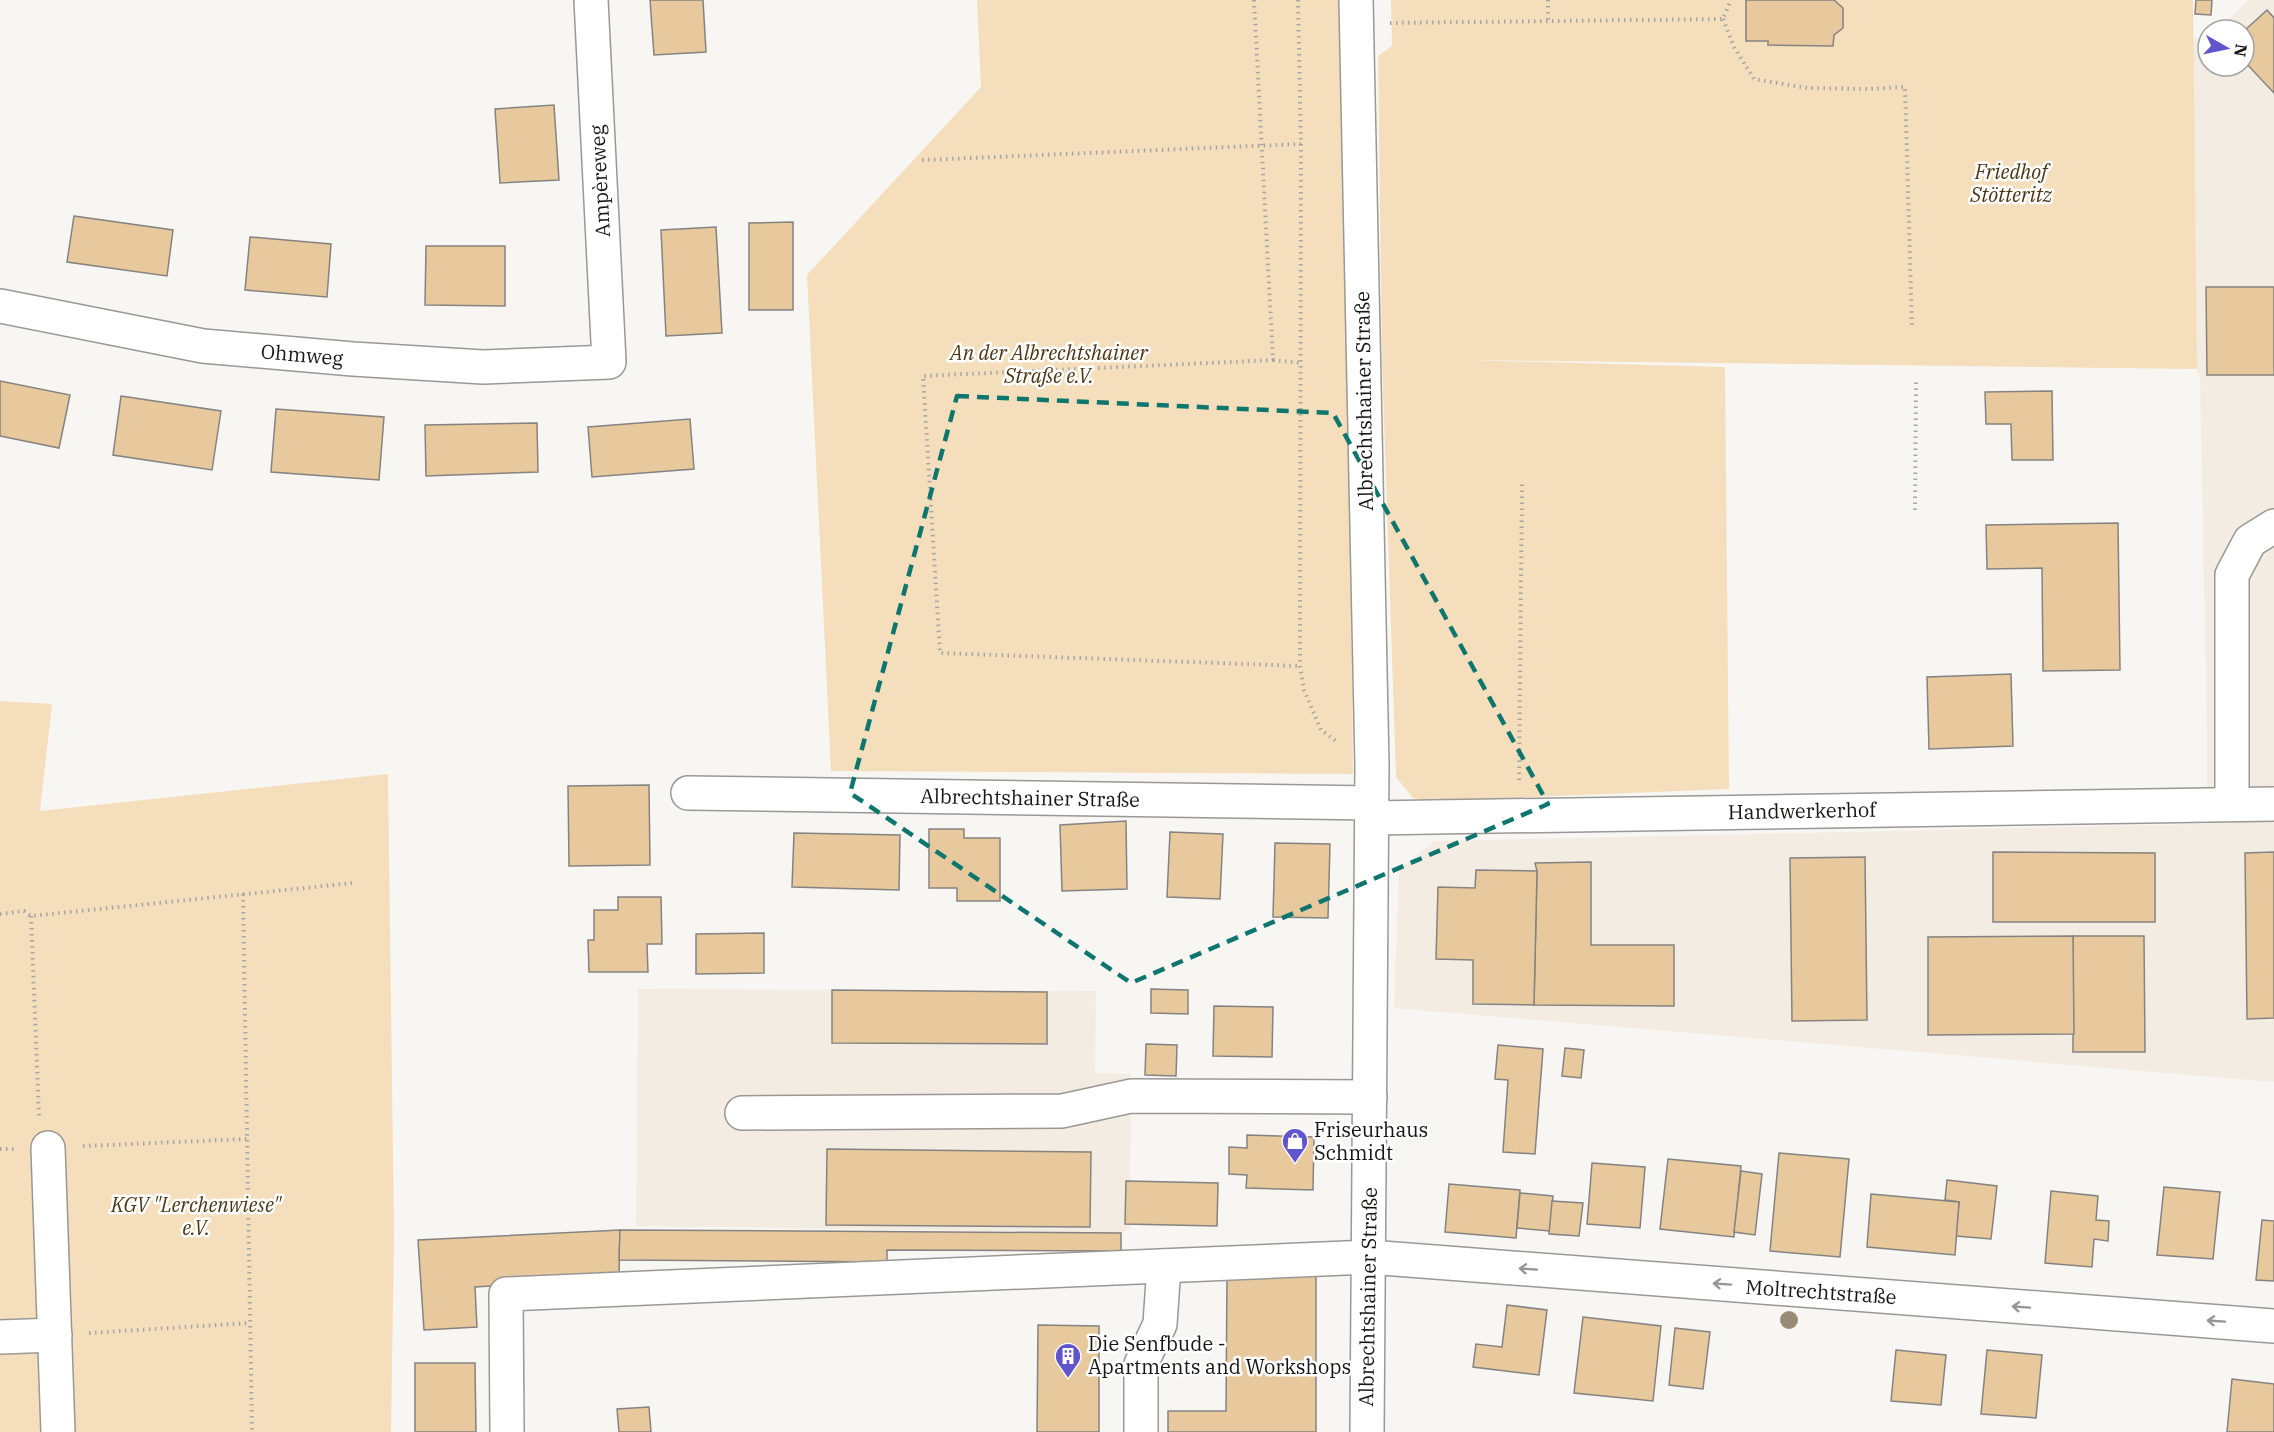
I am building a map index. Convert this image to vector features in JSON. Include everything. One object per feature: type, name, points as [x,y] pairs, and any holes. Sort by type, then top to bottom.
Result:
[{"type":"street","name":"Ampèreweg","points":[[591,0],[609,362]]},
{"type":"street","name":"Albrechtshainer Straße","points":[[1356,11],[1372,765],[1367,1432]]},
{"type":"street","name":"Ohmweg","points":[[0,306],[203,346],[354,360],[483,367],[609,362]]},
{"type":"street","points":[[2232,804],[2232,575],[2250,542],[2274,526]]},
{"type":"street","name":"Albrechtshainer Straße","points":[[688,793],[1372,810]]},
{"type":"street","name":"Handwerkerhof","points":[[1372,810],[1519,816],[2274,804]]},
{"type":"street","points":[[742,1113],[1062,1111],[1131,1096],[1370,1097]]},
{"type":"street","points":[[48,1148],[58,1432]]},
{"type":"street","name":"Moltrechtstraße","points":[[507,1432],[506,1294],[1369,1257],[2274,1326]]},
{"type":"street","points":[[1141,1432],[1141,1364],[1160,1323],[1164,1266]]},
{"type":"street","points":[[0,1337],[55,1335]]},
{"type":"path","points":[[1254,0],[1273,360]]},
{"type":"path","points":[[1298,0],[1301,144],[1300,666],[1304,690],[1322,730],[1372,765]]},
{"type":"path","points":[[1548,0],[1548,21]]},
{"type":"path","points":[[1731,0],[1723,19],[1734,47],[1754,79],[1807,88],[1905,87],[1912,328]]},
{"type":"path","points":[[1356,11],[1548,21],[1723,19]]},
{"type":"path","points":[[922,160],[1301,144]]},
{"type":"path","points":[[1300,666],[940,654],[923,376],[1273,360],[1301,363]]},
{"type":"path","points":[[1915,510],[1916,378]]},
{"type":"path","points":[[1519,816],[1522,484]]},
{"type":"path","points":[[0,914],[24,911],[31,916],[354,883]]},
{"type":"path","points":[[243,894],[252,1432]]},
{"type":"path","points":[[31,916],[40,1147],[248,1139]]},
{"type":"path","points":[[55,1335],[250,1323]]},
{"type":"highlighted area","points":[[957,396],[1333,413],[1548,804],[1131,983],[850,793]]},
{"type":"shaded area","points":[[2248,0],[2274,0],[2274,1082],[1394,1008],[1399,869],[1435,841],[2207,824],[2200,379],[2197,369],[2193,38],[2196,38],[2196,78],[2256,78],[2256,18],[2231,18]]},
{"type":"shaded area","points":[[638,989],[1096,991],[1095,1073],[1131,1074],[1130,1229],[1121,1233],[636,1226]]},
{"type":"green space","name":"An der Albrechtshainer Straße e.V.","points":[[977,0],[1344,0],[1353,774],[831,771],[807,275],[981,87]]},
{"type":"green space","name":"Friedhof Stötteritz","points":[[1391,0],[2193,0],[2197,369],[1465,360],[1725,367],[1729,789],[1430,801],[1413,798],[1396,777],[1382,359],[1378,56],[1392,46]]},
{"type":"green space","name":"KGV \"Lerchenwiese\" e.V.","points":[[0,701],[52,704],[40,811],[388,774],[394,1235],[391,1432],[0,1432]]},
{"type":"building","points":[[650,0],[703,0],[706,52],[654,55]]},
{"type":"building","points":[[1746,0],[1834,0],[1843,8],[1843,28],[1834,35],[1833,46],[1768,45],[1768,41],[1746,41]]},
{"type":"building","points":[[2196,0],[2212,0],[2211,15],[2195,14]]},
{"type":"building","points":[[2267,10],[2274,18],[2274,93],[2256,74],[2256,20]]},
{"type":"building","points":[[554,105],[559,180],[500,183],[495,109]]},
{"type":"building","points":[[74,216],[173,230],[167,276],[67,262]]},
{"type":"building","points":[[793,222],[793,310],[749,310],[749,223]]},
{"type":"building","points":[[716,227],[722,333],[666,336],[661,230]]},
{"type":"building","points":[[250,237],[331,244],[327,297],[245,290]]},
{"type":"building","points":[[426,246],[505,246],[505,306],[425,305]]},
{"type":"building","points":[[2206,287],[2274,287],[2274,375],[2207,375]]},
{"type":"building","points":[[0,381],[70,395],[59,448],[0,436]]},
{"type":"building","points":[[2052,391],[2053,460],[2012,460],[2011,424],[1986,424],[1985,392]]},
{"type":"building","points":[[121,396],[221,411],[212,470],[113,455]]},
{"type":"building","points":[[276,409],[384,417],[379,480],[271,472]]},
{"type":"building","points":[[690,419],[694,469],[592,477],[588,427]]},
{"type":"building","points":[[537,423],[538,472],[426,476],[425,425]]},
{"type":"building","points":[[2118,523],[2120,670],[2043,671],[2042,568],[1987,569],[1986,525]]},
{"type":"building","points":[[2011,674],[2013,746],[1929,749],[1927,677]]},
{"type":"building","points":[[649,785],[650,865],[569,866],[568,786]]},
{"type":"building","points":[[1126,821],[1127,889],[1062,891],[1060,825]]},
{"type":"building","points":[[929,829],[964,829],[964,838],[1000,838],[1000,901],[957,901],[957,888],[929,888]]},
{"type":"building","points":[[1170,832],[1223,834],[1220,899],[1167,897]]},
{"type":"building","points":[[794,833],[900,835],[899,890],[792,887]]},
{"type":"building","points":[[1275,843],[1330,844],[1328,918],[1273,917]]},
{"type":"building","points":[[1993,852],[2155,853],[2155,922],[1993,922]]},
{"type":"building","points":[[2274,852],[2274,1018],[2247,1019],[2245,853]]},
{"type":"building","points":[[1865,857],[1867,1020],[1792,1021],[1790,858]]},
{"type":"building","points":[[1591,862],[1591,945],[1674,945],[1674,1006],[1534,1005],[1537,871],[1535,863]]},
{"type":"building","points":[[1476,870],[1537,871],[1534,1005],[1473,1004],[1473,960],[1436,959],[1438,887],[1475,888]]},
{"type":"building","points":[[618,897],[661,897],[662,944],[647,944],[648,972],[589,972],[588,940],[594,940],[594,910],[618,910]]},
{"type":"building","points":[[764,933],[764,973],[696,974],[696,934]]},
{"type":"building","points":[[2073,936],[2144,936],[2145,1052],[2073,1052]]},
{"type":"building","points":[[2073,936],[2074,1034],[1928,1035],[1928,937]]},
{"type":"building","points":[[1151,989],[1188,990],[1188,1014],[1151,1013]]},
{"type":"building","points":[[832,990],[1047,992],[1047,1044],[832,1043]]},
{"type":"building","points":[[1214,1006],[1273,1007],[1272,1057],[1213,1056]]},
{"type":"building","points":[[1146,1044],[1177,1045],[1176,1076],[1145,1075]]},
{"type":"building","points":[[1498,1045],[1543,1049],[1535,1154],[1503,1152],[1508,1080],[1495,1079]]},
{"type":"building","points":[[1565,1048],[1584,1050],[1581,1078],[1562,1076]]},
{"type":"building","points":[[1247,1135],[1314,1137],[1313,1190],[1246,1188],[1247,1175],[1229,1174],[1229,1147],[1247,1148]]},
{"type":"building","points":[[827,1149],[1091,1152],[1090,1227],[826,1225]]},
{"type":"building","points":[[1779,1153],[1849,1159],[1840,1257],[1770,1251]]},
{"type":"building","points":[[1668,1159],[1741,1166],[1734,1237],[1660,1229]]},
{"type":"building","points":[[1592,1163],[1645,1167],[1640,1228],[1587,1224]]},
{"type":"building","points":[[1741,1171],[1762,1174],[1755,1235],[1734,1232]]},
{"type":"building","points":[[1947,1180],[1997,1186],[1991,1239],[1956,1236],[1959,1202],[1945,1200]]},
{"type":"building","points":[[1126,1181],[1218,1183],[1217,1226],[1125,1224]]},
{"type":"building","points":[[1449,1184],[1520,1190],[1516,1238],[1445,1232]]},
{"type":"building","points":[[2164,1187],[2220,1192],[2213,1259],[2157,1255]]},
{"type":"building","points":[[2051,1191],[2098,1196],[2096,1220],[2109,1221],[2108,1241],[2094,1239],[2092,1267],[2045,1263]]},
{"type":"building","points":[[1520,1193],[1553,1196],[1550,1231],[1517,1228]]},
{"type":"building","points":[[1871,1194],[1959,1202],[1955,1255],[1867,1247]]},
{"type":"building","points":[[1552,1201],[1583,1203],[1579,1236],[1549,1234]]},
{"type":"building","points":[[2262,1220],[2274,1221],[2274,1281],[2256,1280]]},
{"type":"building","points":[[620,1230],[619,1278],[475,1287],[477,1327],[424,1330],[418,1240]]},
{"type":"building","points":[[620,1230],[1121,1233],[1121,1251],[887,1250],[887,1262],[619,1260]]},
{"type":"building","points":[[1227,1275],[1316,1275],[1316,1432],[1168,1432],[1168,1411],[1226,1411]]},
{"type":"building","points":[[1507,1305],[1547,1310],[1539,1375],[1473,1367],[1476,1344],[1502,1347]]},
{"type":"building","points":[[1583,1317],[1661,1326],[1653,1401],[1574,1393]]},
{"type":"building","name":"Die Senfbude - Apartments and Workshops","points":[[1038,1325],[1099,1326],[1099,1432],[1037,1432]]},
{"type":"building","points":[[1675,1328],[1710,1332],[1703,1389],[1669,1385]]},
{"type":"building","points":[[1896,1350],[1946,1355],[1941,1405],[1891,1401]]},
{"type":"building","points":[[1987,1350],[2042,1355],[2036,1418],[1981,1414]]},
{"type":"building","points":[[415,1363],[475,1363],[476,1432],[415,1432]]},
{"type":"building","points":[[2232,1379],[2274,1384],[2274,1432],[2227,1432]]},
{"type":"building","points":[[649,1407],[651,1432],[619,1432],[617,1409]]},
{"type":"place","name":"Friseurhaus Schmidt","points":[[1295,1164]]},
{"type":"place","name":"Die Senfbude - Apartments and Workshops","points":[[1068,1379]]}]
